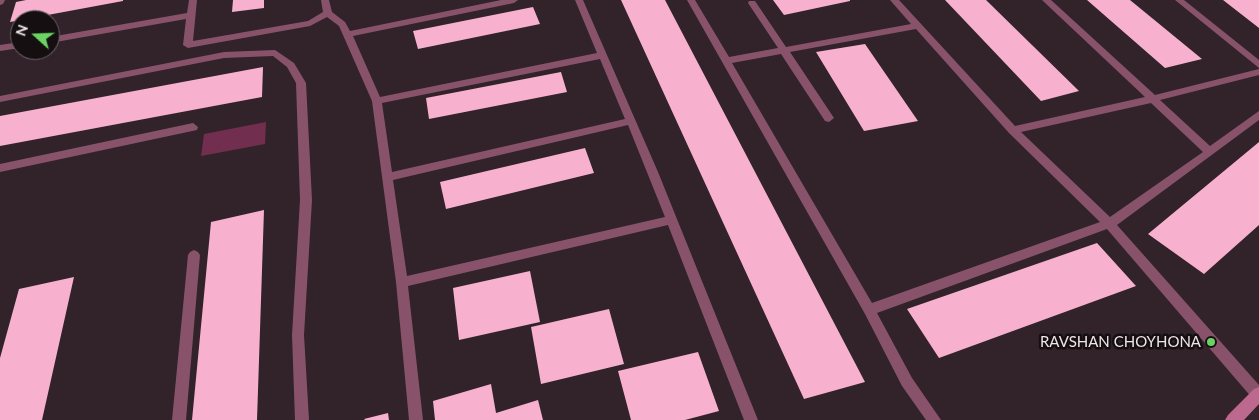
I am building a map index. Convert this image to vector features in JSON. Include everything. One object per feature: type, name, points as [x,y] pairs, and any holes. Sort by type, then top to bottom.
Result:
[{"type":"main road","points":[[1233,420],[1259,394]]},
{"type":"lane","points":[[193,0],[188,45],[310,23],[328,13]]},
{"type":"lane","points":[[325,0],[328,13],[342,24],[348,34],[377,101],[402,282],[416,420]]},
{"type":"lane","points":[[348,34],[514,0]]},
{"type":"lane","points":[[579,0],[672,220],[751,420]]},
{"type":"lane","points":[[691,0],[869,310],[906,382],[934,420]]},
{"type":"lane","points":[[894,0],[1013,130],[1110,224],[1259,394]]},
{"type":"lane","points":[[1046,0],[1210,152]]},
{"type":"lane","points":[[1179,0],[1259,65]]},
{"type":"lane","points":[[752,3],[829,118]]},
{"type":"lane","points":[[60,38],[191,15]]},
{"type":"lane","points":[[726,61],[917,26]]},
{"type":"lane","points":[[0,99],[224,55],[274,53],[291,65],[301,82],[306,200],[298,336],[302,420]]},
{"type":"lane","points":[[377,101],[602,54]]},
{"type":"lane","points":[[1013,130],[1152,99],[1259,72]]},
{"type":"lane","points":[[869,310],[1110,224],[1259,114]]},
{"type":"lane","points":[[388,177],[631,121]]},
{"type":"lane","points":[[0,168],[192,127]]},
{"type":"lane","points":[[402,282],[672,220]]},
{"type":"lane","points":[[179,420],[194,255]]},
{"type":"shaded area","points":[[266,122],[265,144],[201,156],[204,134]]},
{"type":"building","points":[[26,0],[123,0],[60,13],[60,10],[14,10],[16,2]]},
{"type":"building","points":[[233,0],[264,0],[264,8],[232,12]]},
{"type":"building","points":[[621,0],[665,0],[865,382],[804,399]]},
{"type":"building","points":[[773,0],[850,0],[850,1],[784,15]]},
{"type":"building","points":[[945,0],[986,0],[1079,91],[1041,101]]},
{"type":"building","points":[[1087,0],[1130,0],[1202,59],[1165,68]]},
{"type":"building","points":[[1223,0],[1259,0],[1259,28]]},
{"type":"building","points":[[533,7],[540,24],[418,49],[413,31]]},
{"type":"building","points":[[865,44],[918,121],[864,131],[816,52]]},
{"type":"building","points":[[263,67],[262,97],[0,146],[0,116]]},
{"type":"building","points":[[561,72],[567,92],[429,119],[426,98]]},
{"type":"building","points":[[1259,142],[1259,225],[1204,274],[1148,234]]},
{"type":"building","points":[[585,148],[594,173],[446,209],[440,182]]},
{"type":"building","points":[[264,210],[257,420],[192,420],[211,222]]},
{"type":"building","points":[[1097,243],[1136,286],[939,358],[907,309]]},
{"type":"building","points":[[530,271],[540,322],[459,340],[453,288]]},
{"type":"building","points":[[74,277],[42,420],[0,420],[0,358],[19,289]]},
{"type":"building","points":[[609,309],[624,364],[541,384],[531,327]]},
{"type":"building","points":[[698,352],[719,411],[685,420],[631,420],[618,371]]},
{"type":"building","points":[[491,384],[496,413],[538,400],[543,420],[435,420],[433,401]]},
{"type":"building","points":[[388,413],[389,420],[364,419]]},
{"type":"place","name":"RAVSHAN CHOYHONA","points":[[1211,342]]}]
